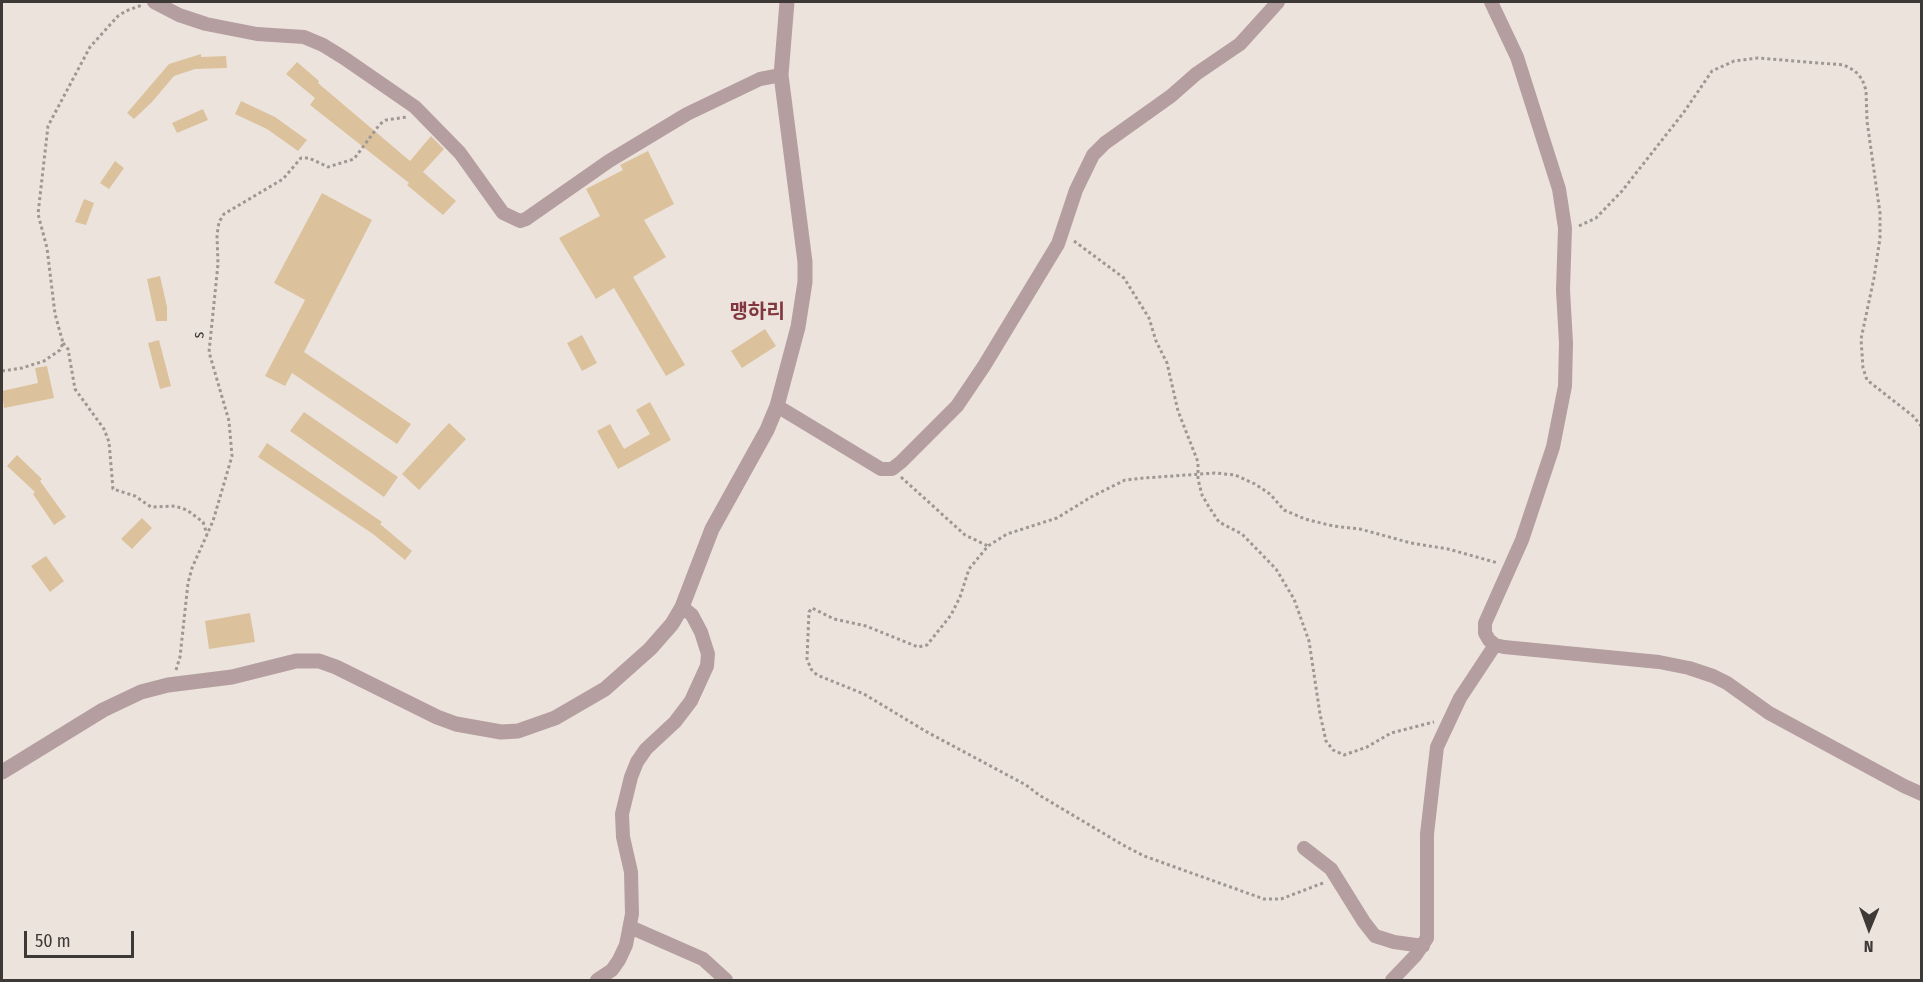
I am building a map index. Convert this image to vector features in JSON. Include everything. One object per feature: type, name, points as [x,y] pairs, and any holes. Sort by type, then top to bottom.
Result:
[{"type":"street","points":[[154,2],[179,15],[206,24],[257,34],[304,37],[344,57],[415,107],[460,153],[503,213],[520,221],[609,161],[687,114],[760,79],[781,75]]},
{"type":"street","points":[[2,772],[103,710],[141,692],[168,685],[232,677],[296,662],[319,661],[437,717],[480,729],[518,731],[555,718],[605,689],[650,649],[672,624],[682,607],[712,529],[752,460],[777,406],[790,363],[802,306],[805,262],[781,75],[787,2]]},
{"type":"street","points":[[777,406],[881,469],[891,469],[901,462],[957,406],[1029,294],[1062,233],[1076,190],[1093,155],[1105,143],[1171,96],[1196,74],[1240,44],[1278,2]]},
{"type":"street","points":[[1491,2],[1517,57],[1559,189],[1565,228],[1563,290],[1566,368],[1562,408],[1553,447],[1522,540],[1485,623],[1485,633],[1495,645],[1659,662],[1713,676],[1727,683],[1769,713],[1922,794]]},
{"type":"street","points":[[597,981],[612,970],[620,960],[630,927],[633,895],[631,872],[623,837],[622,814],[631,777],[646,749],[675,722],[691,701],[707,666],[708,654],[701,632],[692,615],[682,607]]},
{"type":"street","points":[[1392,981],[1423,946],[1426,938],[1427,834],[1437,747],[1447,723],[1473,677],[1495,645]]},
{"type":"street","points":[[1304,848],[1331,869],[1375,936],[1412,946],[1423,946]]},
{"type":"street","points":[[630,927],[704,959],[726,981]]},
{"type":"path","points":[[154,2],[126,11],[103,31],[77,68],[48,126],[38,214],[49,257],[55,314],[63,343],[68,350],[75,389],[104,429],[109,442],[112,455],[113,489],[135,496],[151,507],[175,506],[187,510],[203,522],[208,536]]},
{"type":"path","points":[[1565,228],[1588,223],[1605,209],[1640,169],[1712,71],[1734,61],[1758,58],[1844,65],[1855,71],[1862,79],[1866,90],[1867,121],[1880,213],[1880,238],[1874,278],[1861,339],[1863,368],[1867,380],[1913,416],[1922,427]]},
{"type":"path","name":"s","points":[[168,685],[180,657],[185,598],[190,576],[208,536],[232,456],[229,421],[209,352],[218,264],[219,222],[224,214],[283,179],[301,158],[309,158],[328,167],[354,159],[380,124],[386,120],[407,117],[415,107]]},
{"type":"path","points":[[1062,233],[1124,278],[1149,318],[1156,341],[1167,363],[1178,411],[1198,462],[1202,495],[1219,522],[1242,534],[1276,569],[1294,599],[1309,641],[1322,728],[1326,741],[1333,750],[1344,755],[1391,734],[1434,722],[1447,723]]},
{"type":"path","points":[[2,371],[44,361],[60,350],[63,343]]},
{"type":"path","points":[[891,469],[965,535],[988,546]]},
{"type":"path","points":[[1337,877],[1281,899],[1264,899],[1144,856],[1039,795],[1026,785],[927,732],[864,694],[817,675],[811,669],[807,659],[809,612],[812,608],[834,619],[866,626],[918,647],[927,645],[951,615],[960,597],[969,569],[988,546],[1006,534],[1057,518],[1090,497],[1125,480],[1215,473],[1235,475],[1255,484],[1270,495],[1284,510],[1305,519],[1448,549],[1511,567]]},
{"type":"building","points":[[201,54],[201,57],[226,56],[227,68],[195,69],[174,76],[134,119],[127,113],[169,64]]},
{"type":"building","points":[[297,62],[319,81],[318,83],[410,161],[431,136],[444,149],[423,172],[456,201],[443,215],[407,185],[409,183],[310,105],[315,98],[286,74]]},
{"type":"building","points":[[241,101],[275,117],[307,140],[298,151],[267,129],[235,114]]},
{"type":"building","points":[[203,109],[208,120],[177,133],[172,123]]},
{"type":"building","points":[[648,151],[674,204],[644,220],[666,257],[633,277],[685,365],[666,376],[614,288],[596,299],[559,238],[600,216],[586,189],[623,170],[620,165]]},
{"type":"building","points":[[115,161],[124,168],[109,189],[100,183]]},
{"type":"building","points":[[322,193],[372,220],[304,352],[411,424],[397,444],[292,373],[285,386],[265,376],[305,300],[274,283]]},
{"type":"building","points":[[84,199],[94,203],[86,225],[75,222]]},
{"type":"building","points":[[160,276],[167,307],[167,321],[156,321],[147,279]]},
{"type":"building","points":[[765,329],[776,346],[742,368],[731,351]]},
{"type":"building","points":[[582,335],[597,363],[582,371],[567,343]]},
{"type":"building","points":[[159,340],[171,386],[160,389],[148,343]]},
{"type":"building","points":[[47,366],[54,398],[4,408],[2,391],[38,383],[35,368]]},
{"type":"building","points":[[650,402],[671,440],[618,469],[597,431],[610,424],[624,449],[650,434],[636,410]]},
{"type":"building","points":[[304,412],[398,477],[384,497],[290,431]]},
{"type":"building","points":[[449,423],[466,439],[419,490],[402,474]]},
{"type":"building","points":[[267,443],[382,522],[380,524],[412,551],[405,560],[373,534],[258,457]]},
{"type":"building","points":[[17,455],[42,479],[40,481],[66,517],[54,525],[33,494],[35,492],[7,466]]},
{"type":"building","points":[[142,518],[152,528],[132,549],[121,539]]},
{"type":"building","points":[[46,556],[64,581],[50,592],[31,566]]},
{"type":"building","points":[[250,613],[255,642],[209,649],[205,621]]},
{"type":"district","name":"맹하리","points":[[757,312]]}]
